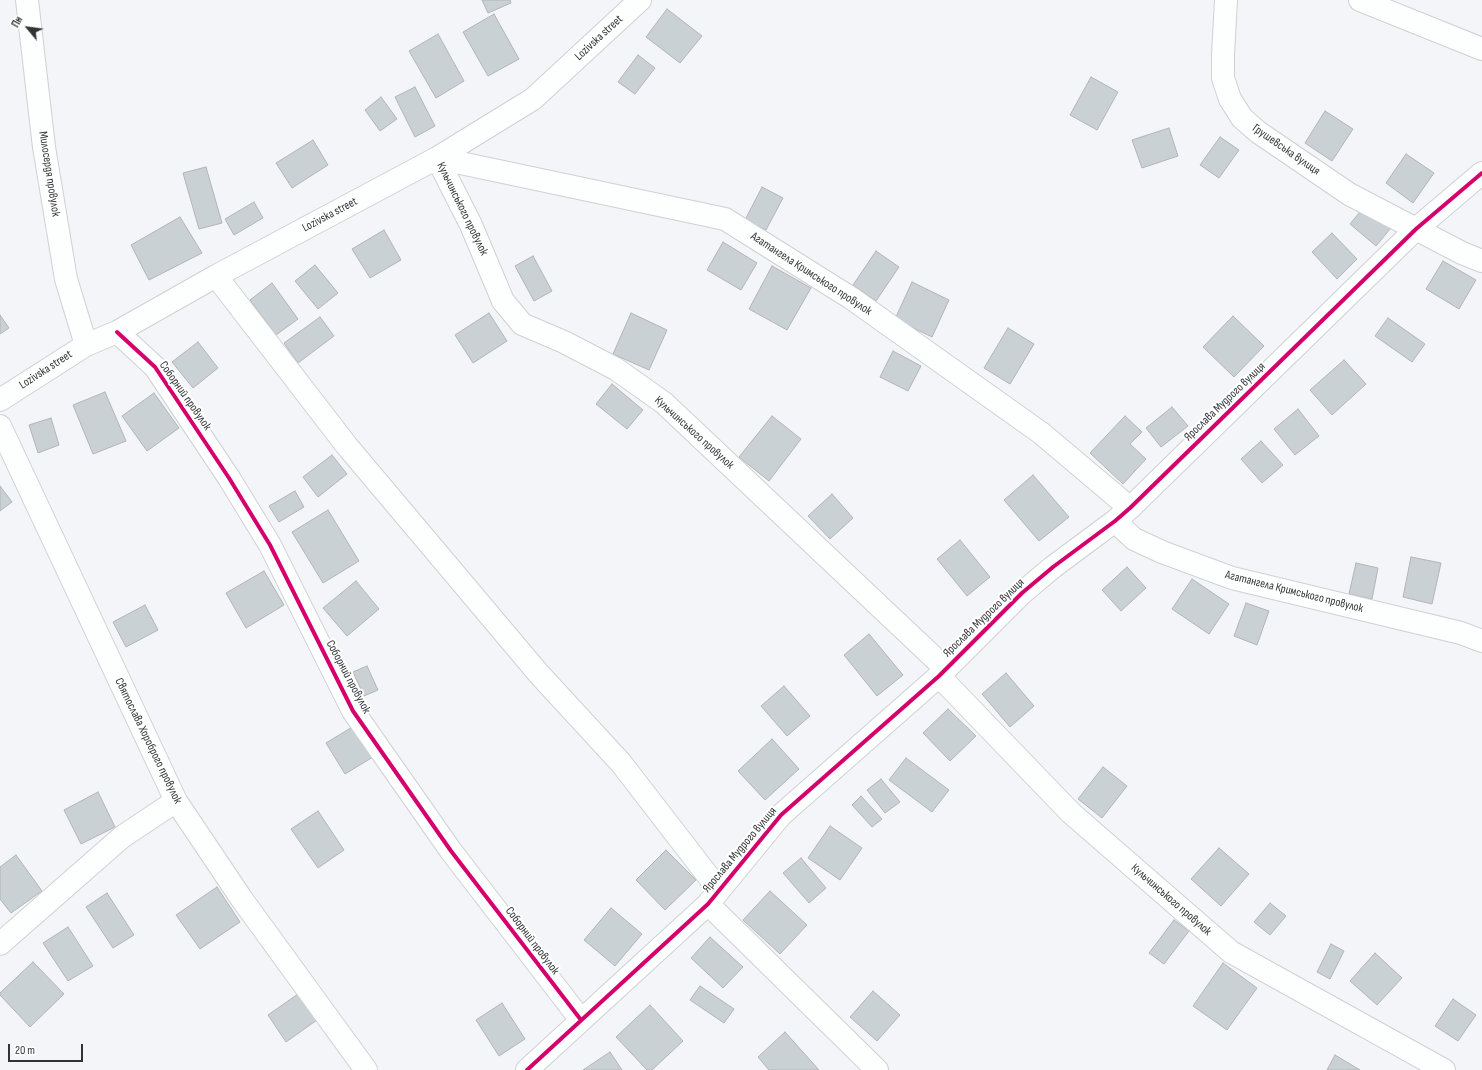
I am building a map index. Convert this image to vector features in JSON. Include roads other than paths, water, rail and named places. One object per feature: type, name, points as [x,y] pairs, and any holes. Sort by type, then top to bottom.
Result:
[{"type":"street","name":"Милосердя провулок","points":[[27,0],[44,147],[66,279],[86,344]]},
{"type":"street","name":"Lozivska street","points":[[0,400],[86,344],[117,332],[216,276],[437,158],[533,99],[640,0]]},
{"type":"street","name":"Грушевська вулиця","points":[[1226,0],[1223,78],[1230,99],[1242,118],[1258,132],[1349,194],[1416,230],[1462,253],[1482,261]]},
{"type":"street","points":[[1360,0],[1482,49]]},
{"type":"street","name":"Агатангела Кримського провулок","points":[[437,158],[725,219],[851,298],[1028,424],[1123,514],[1134,539],[1162,552],[1232,578],[1454,632],[1482,641]]},
{"type":"street","name":"Кульчинського провулок","points":[[437,158],[471,225],[503,301],[522,324],[564,342],[616,369],[664,403],[942,673],[1071,813],[1231,952],[1444,1070]]},
{"type":"street","name":"Ярослава Мудрого вулиця","points":[[527,1070],[713,897],[781,815],[942,673],[1022,593],[1053,566],[1123,514],[1416,230],[1482,173]]},
{"type":"street","points":[[216,276],[347,446],[539,674],[621,763],[713,897],[877,1070]]},
{"type":"street","name":"Соборний провулок","points":[[117,332],[155,367],[229,478],[270,545],[353,711],[451,851],[581,1020]]},
{"type":"street","name":"Святослава Хороброго провулок","points":[[0,426],[176,801],[241,898],[366,1070]]},
{"type":"street","points":[[0,944],[122,837],[176,801]]}]
